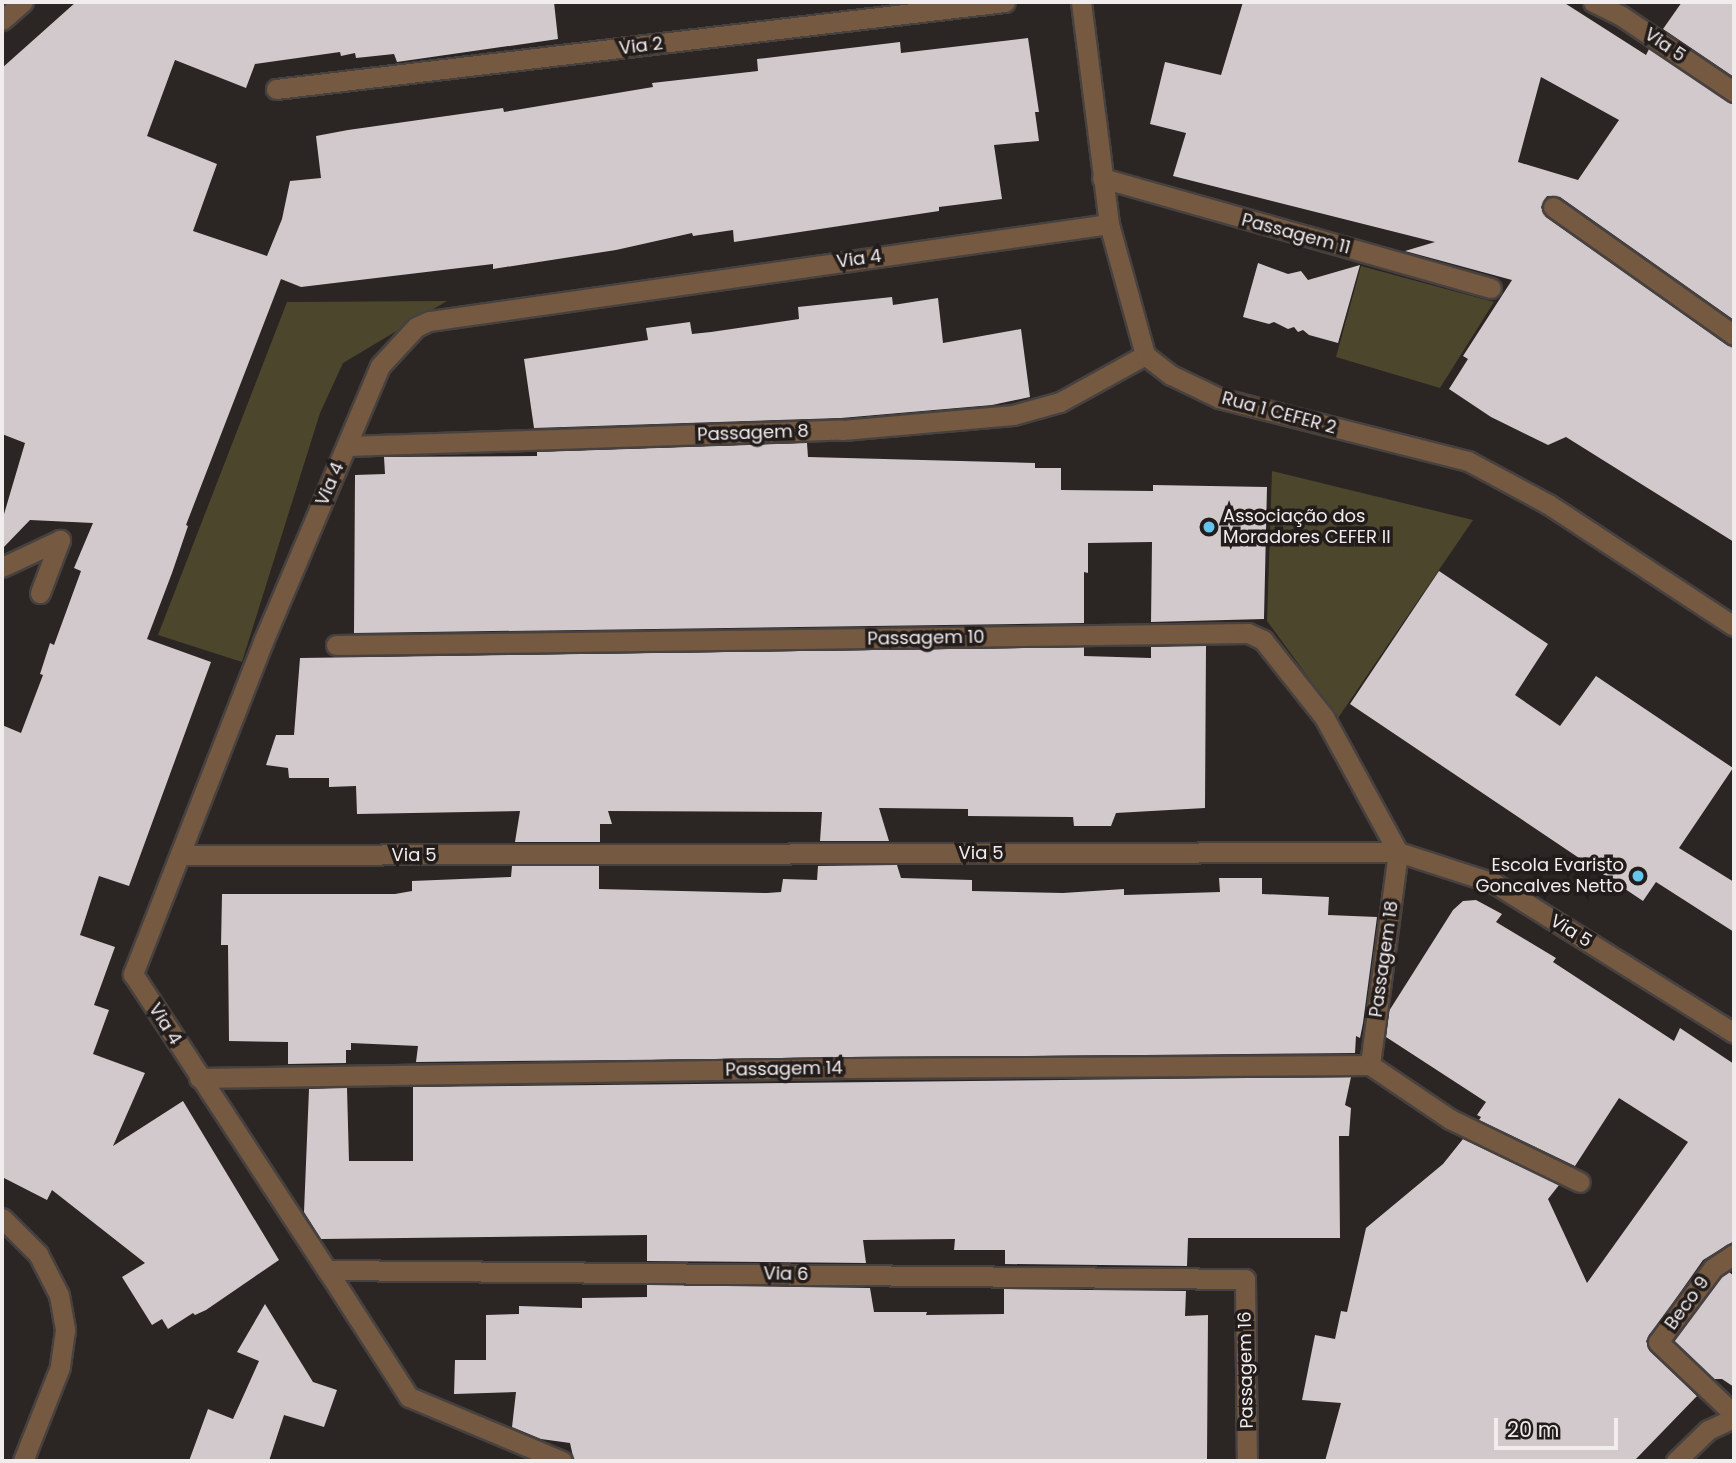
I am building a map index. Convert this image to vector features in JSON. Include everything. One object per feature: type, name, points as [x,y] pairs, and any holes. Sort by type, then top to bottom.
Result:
[{"type":"street","points":[[2,20],[23,2]]},
{"type":"street","name":"Via 2","points":[[276,89],[1005,2]]},
{"type":"street","points":[[1081,2],[1109,224],[1145,355]]},
{"type":"street","name":"Via 5","points":[[1593,2],[1620,15],[1734,92]]},
{"type":"street","name":"Passagem 11","points":[[1102,178],[1491,288]]},
{"type":"street","points":[[1553,207],[1734,335]]},
{"type":"street","name":"Via 4","points":[[562,1461],[410,1397],[133,974],[263,642],[380,366],[403,338],[429,321],[1109,224]]},
{"type":"street","name":"Passagem 8","points":[[347,446],[842,430],[1013,415],[1060,402],[1145,355]]},
{"type":"street","name":"Rua 1 CEFER 2","points":[[1145,355],[1171,375],[1219,398],[1468,461],[1548,504],[1734,626]]},
{"type":"street","points":[[2,567],[60,540],[40,593]]},
{"type":"street","name":"Passagem 10","points":[[336,645],[1248,633],[1262,640],[1324,717],[1398,852]]},
{"type":"street","name":"Via 5","points":[[180,855],[1398,852],[1494,883],[1734,1033]]},
{"type":"street","name":"Passagem 18","points":[[1370,1065],[1398,852]]},
{"type":"street","points":[[1370,1065],[1450,1119],[1580,1182]]},
{"type":"street","name":"Passagem 14","points":[[199,1078],[847,1068],[1370,1065]]},
{"type":"street","points":[[2,1218],[38,1254],[59,1295],[65,1330],[60,1367],[23,1461]]},
{"type":"street","name":"Beco 9","points":[[1734,1254],[1713,1268],[1658,1342],[1734,1416]]},
{"type":"street","name":"Via 6","points":[[327,1270],[1245,1279]]},
{"type":"street","name":"Passagem 16","points":[[1245,1279],[1247,1461]]},
{"type":"street","points":[[1676,1461],[1708,1430],[1734,1416]]},
{"type":"shaded area","points":[[1361,266],[1494,302],[1440,388],[1336,357]]},
{"type":"shaded area","points":[[447,301],[343,363],[320,413],[242,662],[158,635],[287,302]]},
{"type":"shaded area","points":[[1272,471],[1473,520],[1338,718],[1267,621]]},
{"type":"building","points":[[76,2],[554,2],[558,39],[397,62],[394,54],[356,58],[355,53],[341,56],[340,52],[255,64],[246,88],[175,60],[147,136],[217,164],[193,231],[267,256],[282,219],[290,181],[321,178],[316,136],[348,130],[503,108],[504,112],[653,87],[652,83],[758,71],[757,59],[900,42],[901,53],[1028,38],[1039,112],[1035,112],[1039,141],[994,145],[1002,199],[734,242],[733,230],[693,236],[692,233],[616,250],[493,269],[493,264],[301,287],[281,279],[186,525],[188,526],[172,573],[147,639],[211,662],[129,886],[99,876],[80,935],[115,947],[94,1005],[109,1010],[93,1054],[145,1073],[113,1146],[183,1101],[279,1260],[206,1310],[195,1315],[193,1313],[168,1329],[162,1319],[152,1325],[122,1277],[145,1263],[52,1190],[47,1200],[2,1177],[2,725],[21,733],[43,675],[40,674],[50,643],[54,645],[81,571],[74,568],[93,523],[30,520],[2,549],[2,521],[25,443],[2,434],[2,68]]},
{"type":"building","points":[[1243,2],[1563,2],[1646,55],[1649,49],[1734,104],[1734,320],[1560,197],[1547,196],[1541,207],[1546,217],[1727,345],[1734,347],[1734,542],[1566,437],[1548,445],[1491,417],[1449,389],[1468,359],[1463,356],[1512,280],[1405,251],[1435,242],[1173,176],[1186,133],[1150,124],[1165,62],[1221,75]],"holes":[[[1541,77],[1619,120],[1578,180],[1518,162]]]},
{"type":"building","points":[[1682,2],[1734,2],[1734,77],[1663,29]]},
{"type":"building","points":[[1258,263],[1288,274],[1301,271],[1308,280],[1360,265],[1338,343],[1309,335],[1303,330],[1298,332],[1294,327],[1288,329],[1274,322],[1269,324],[1243,317]]},
{"type":"building","points":[[892,297],[893,305],[938,298],[943,343],[1021,329],[1030,397],[992,405],[841,418],[534,428],[524,359],[648,340],[646,328],[690,322],[692,334],[711,332],[799,319],[798,307]]},
{"type":"building","points":[[807,443],[808,457],[1035,463],[1035,468],[1061,468],[1061,490],[1153,491],[1153,485],[1267,487],[1264,619],[1151,622],[1152,542],[1088,543],[1088,573],[1084,572],[1084,623],[354,633],[355,475],[385,474],[384,457],[537,456],[537,452]]},
{"type":"building","name":"Escola Evaristo Goncalves Netto","points":[[1439,571],[1548,644],[1515,695],[1560,726],[1596,676],[1733,768],[1679,848],[1734,882],[1734,932],[1656,882],[1643,901],[1350,704]]},
{"type":"building","points":[[1206,646],[1205,808],[1116,813],[1111,826],[1074,826],[1073,817],[968,816],[968,809],[879,808],[889,841],[820,841],[822,812],[608,811],[612,824],[600,824],[600,842],[515,842],[520,811],[357,814],[356,786],[329,787],[329,778],[289,778],[288,768],[266,765],[276,735],[294,735],[300,658],[1084,647],[1084,656],[1151,658],[1151,647]]},
{"type":"building","points":[[897,865],[901,878],[972,880],[972,891],[1063,893],[1124,889],[1124,895],[1220,892],[1219,878],[1262,878],[1262,894],[1329,897],[1328,915],[1377,917],[1363,1023],[1360,1038],[1356,1036],[1355,1053],[416,1062],[418,1046],[351,1043],[351,1050],[346,1050],[346,1063],[288,1064],[288,1042],[229,1041],[228,945],[221,945],[222,894],[395,894],[412,891],[412,881],[511,877],[512,866],[599,866],[599,889],[767,893],[781,892],[783,879],[817,880],[818,866]]},
{"type":"building","points":[[1476,900],[1502,914],[1496,922],[1556,958],[1553,962],[1674,1041],[1680,1028],[1734,1064],[1734,1241],[1703,1260],[1646,1341],[1650,1351],[1697,1396],[1634,1461],[1325,1461],[1341,1403],[1302,1400],[1315,1335],[1335,1339],[1341,1311],[1347,1312],[1366,1228],[1443,1164],[1463,1139],[1559,1185],[1548,1199],[1587,1283],[1688,1142],[1619,1098],[1575,1166],[1479,1120],[1481,1117],[1477,1115],[1486,1102],[1386,1037],[1389,1011],[1453,910],[1463,901]]},
{"type":"building","points":[[1351,1077],[1345,1105],[1351,1108],[1349,1136],[1339,1136],[1340,1238],[1188,1238],[1187,1266],[1005,1264],[1005,1250],[954,1250],[955,1239],[863,1240],[866,1263],[647,1261],[647,1235],[321,1239],[304,1212],[309,1089],[347,1088],[349,1161],[413,1161],[413,1087]]},
{"type":"building","points":[[1729,1272],[1734,1276],[1734,1387],[1722,1379],[1714,1379],[1674,1341],[1722,1277]]},
{"type":"building","points":[[647,1285],[870,1288],[874,1312],[927,1312],[926,1315],[1004,1314],[1004,1289],[1186,1291],[1185,1316],[1208,1315],[1207,1461],[574,1461],[570,1443],[541,1439],[512,1427],[516,1392],[454,1394],[455,1360],[486,1360],[486,1315],[519,1314],[519,1306],[582,1308],[582,1298],[647,1297]]},
{"type":"building","points":[[265,1304],[313,1382],[337,1390],[324,1427],[284,1415],[269,1461],[189,1461],[208,1409],[233,1419],[259,1361],[237,1352]]},
{"type":"place","name":"Associação dos Moradores CEFER II","points":[[1209,527]]},
{"type":"place","name":"Escola Evaristo Goncalves Netto","points":[[1638,876]]}]
